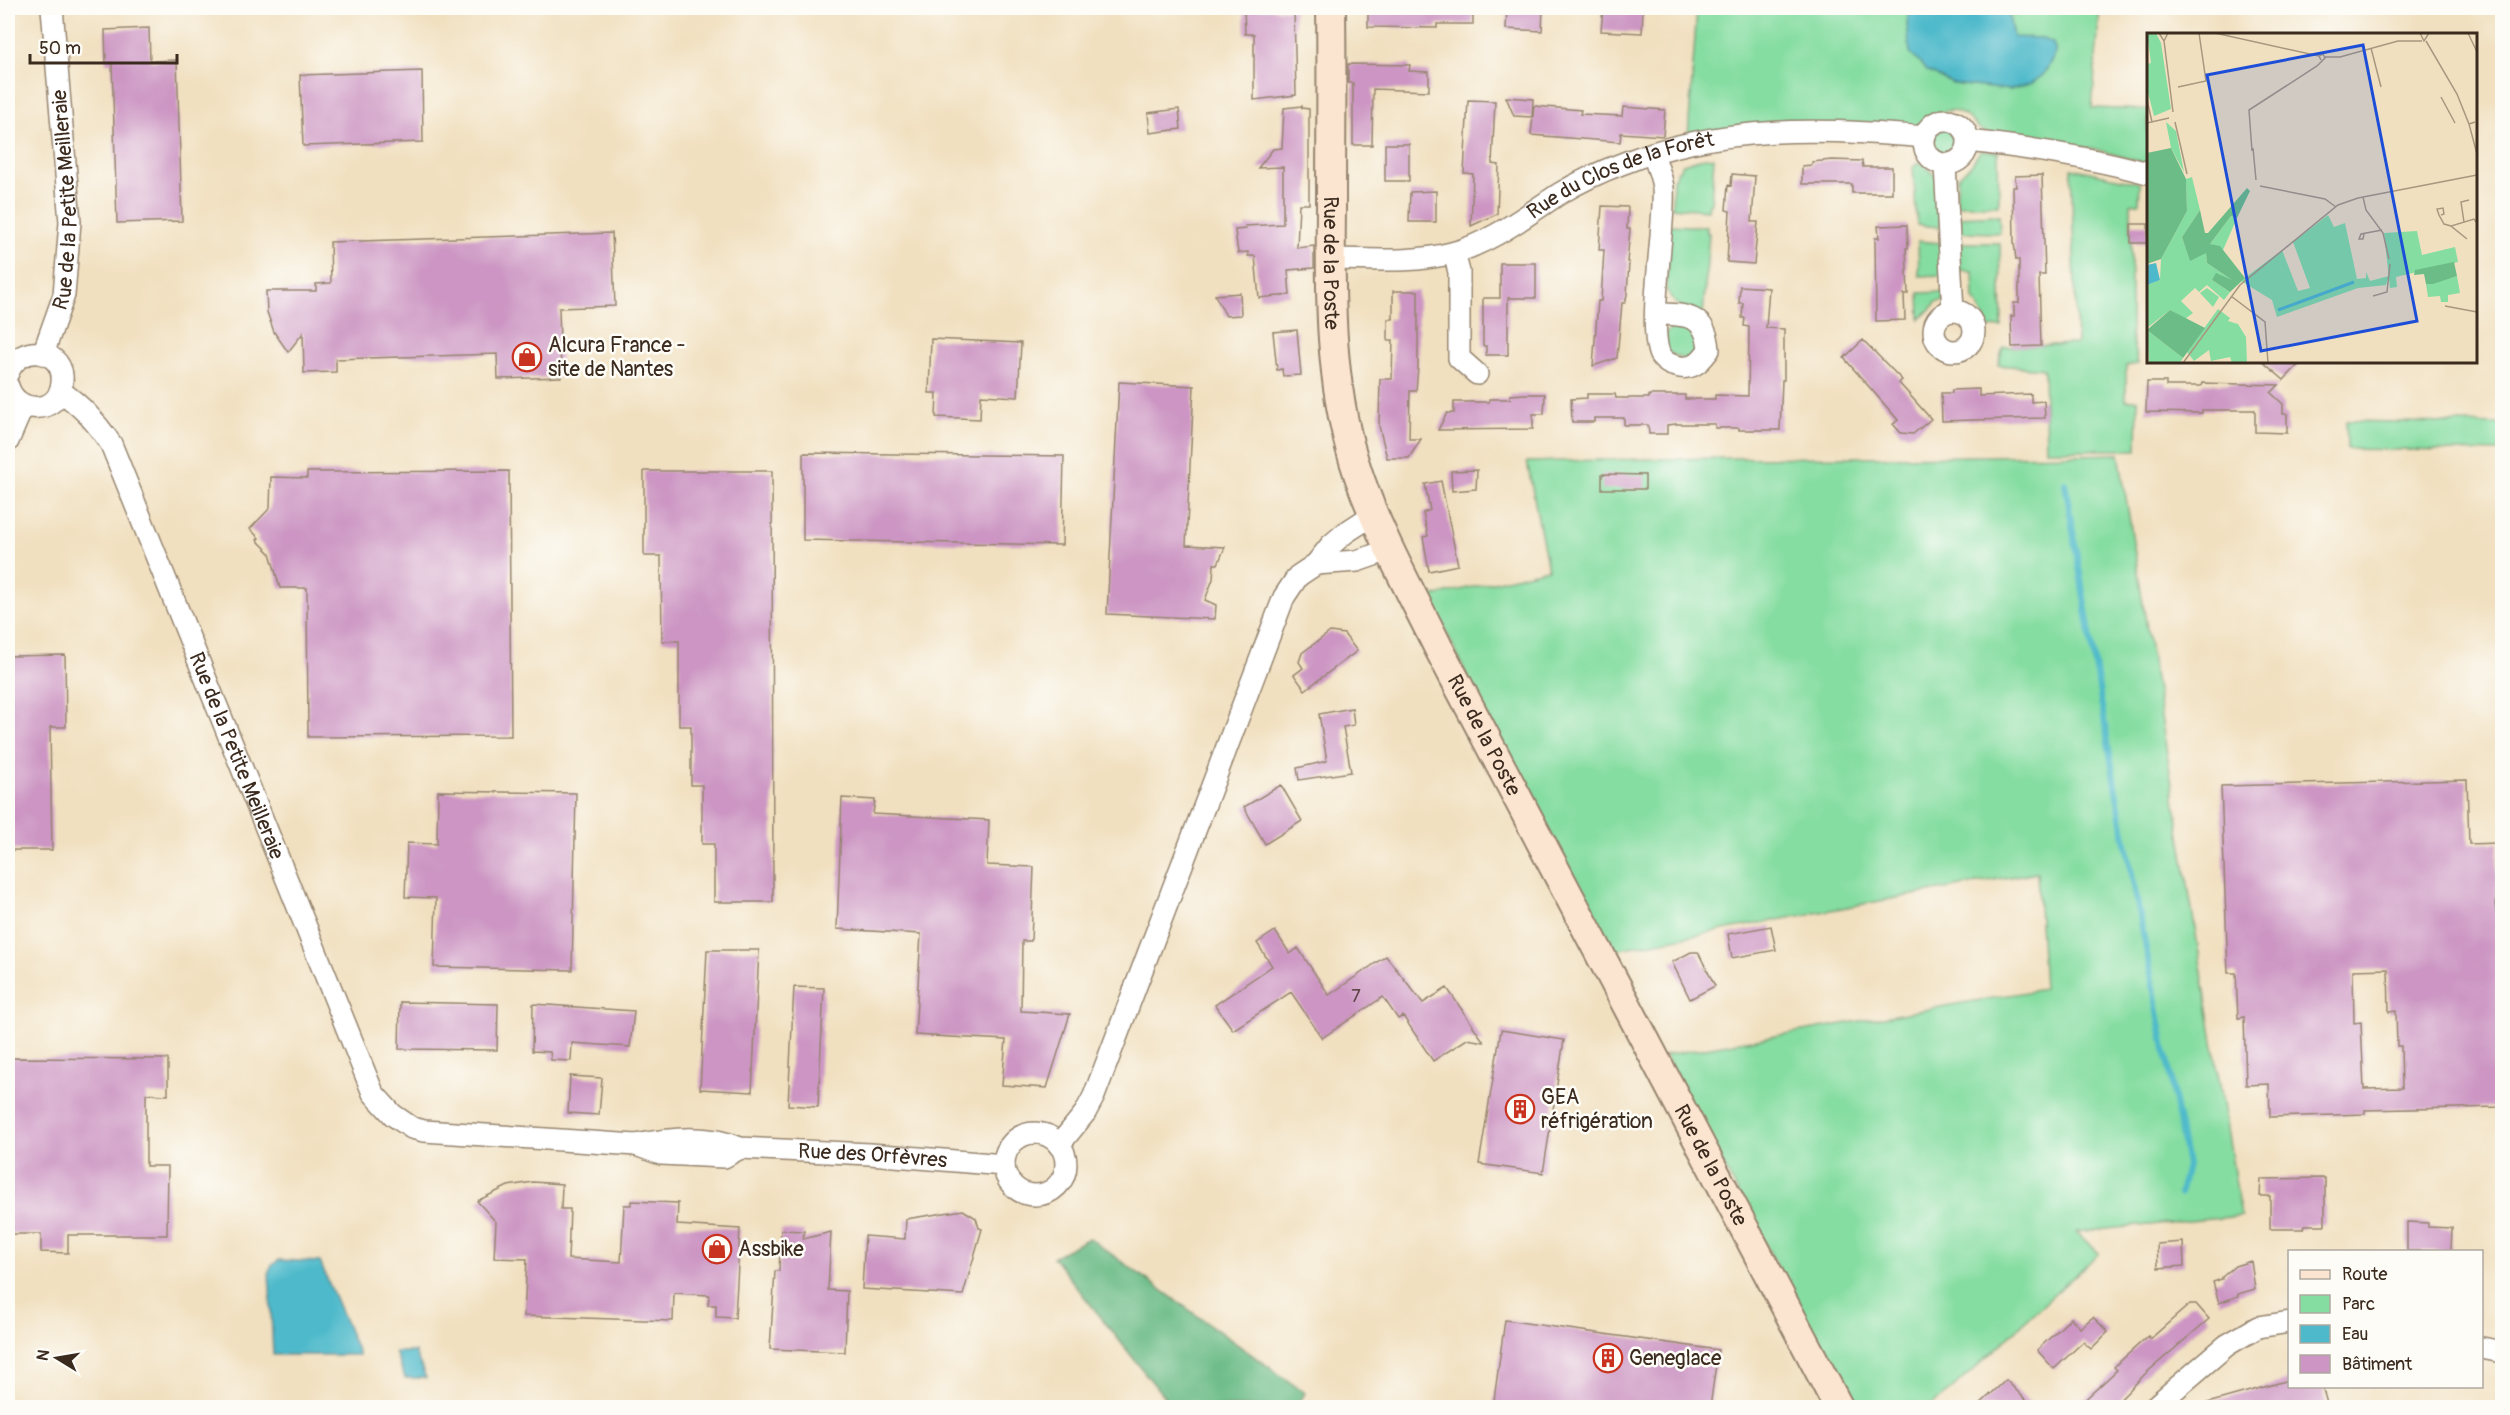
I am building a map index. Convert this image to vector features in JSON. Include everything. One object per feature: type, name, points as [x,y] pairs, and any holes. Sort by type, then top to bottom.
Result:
[{"type":"street","name":"Rue de la Petite Meilleraie","points":[[43,354],[64,295],[70,222],[52,8]]},
{"type":"street","name":"Rue de la Poste","points":[[1331,8],[1330,259],[1335,346],[1342,410],[1354,461],[1389,550],[1618,990],[1839,1407]]},
{"type":"street","points":[[1952,121],[1964,128],[1969,141],[1968,149],[1959,161],[1945,165],[1931,159],[1924,145],[1924,137],[1932,125],[1952,121]]},
{"type":"street","name":"Rue du Clos de la Forêt","points":[[1330,259],[1402,262],[1454,253],[1488,239],[1593,176],[1684,144],[1777,132],[1823,129],[1924,137]]},
{"type":"street","points":[[1969,141],[2110,162],[2147,173]]},
{"type":"street","points":[[1653,153],[1663,188],[1656,314]]},
{"type":"street","points":[[1945,165],[1953,311]]},
{"type":"street","points":[[1454,253],[1459,272],[1459,358],[1478,374]]},
{"type":"street","points":[[8,373],[17,359],[25,354],[43,354],[50,357],[60,368],[62,384],[60,391],[48,405],[40,408],[22,406],[15,400],[8,386]]},
{"type":"street","name":"Rue de la Petite Meilleraie","points":[[60,391],[81,406],[97,423],[111,444],[373,1093],[383,1106],[404,1123]]},
{"type":"street","points":[[8,441],[22,406]]},
{"type":"street","points":[[1059,1145],[1094,1096],[1284,597],[1298,576],[1316,564],[1330,545],[1345,532],[1374,514]]},
{"type":"street","points":[[1316,564],[1357,561],[1389,550]]},
{"type":"street","name":"Rue des Orfèvres","points":[[404,1123],[424,1131],[636,1145],[661,1154],[724,1157],[740,1148],[870,1154],[1004,1165]]},
{"type":"street","points":[[1044,1134],[1059,1145],[1066,1163],[1065,1173],[1060,1182],[1045,1193],[1026,1194],[1011,1183],[1004,1165],[1010,1147],[1025,1135],[1044,1134]]},
{"type":"street","points":[[2153,1407],[2227,1345],[2258,1327],[2288,1322]]},
{"type":"street","points":[[2483,1348],[2502,1352]]},
{"type":"green space","points":[[1697,8],[2100,8],[2092,108],[2147,110],[2147,164],[2095,149],[1987,133],[1979,129],[1968,118],[1953,111],[1940,112],[1914,127],[1688,136]]},
{"type":"green space","points":[[1946,128],[1956,132],[1960,142],[1956,152],[1946,156],[1936,152],[1932,142],[1936,132]]},
{"type":"green space","points":[[1981,150],[1998,152],[1999,205],[1956,205],[1958,177],[1971,165]]},
{"type":"green space","points":[[1714,157],[1711,203],[1708,210],[1672,207],[1673,179],[1683,164]]},
{"type":"green space","points":[[1920,162],[1937,177],[1940,227],[1917,225],[1913,167]]},
{"type":"green space","points":[[2071,168],[2140,183],[2139,203],[2131,204],[2131,336],[2138,364],[2126,366],[2126,400],[2138,400],[2137,450],[2046,450],[2044,369],[1998,365],[2003,347],[2077,344]]},
{"type":"green space","points":[[1999,215],[2000,233],[1957,232],[1956,217]]},
{"type":"green space","points":[[1670,225],[1707,227],[1707,233],[1709,233],[1703,316],[1676,303],[1666,288]]},
{"type":"green space","points":[[1918,241],[1941,243],[1943,275],[1919,276]]},
{"type":"green space","points":[[1957,243],[2000,243],[2002,327],[1985,328],[1985,318],[1974,299],[1973,271],[1958,270]]},
{"type":"green space","points":[[1943,292],[1944,301],[1937,302],[1920,319],[1919,293]]},
{"type":"green space","points":[[1688,324],[1701,344],[1687,361],[1666,351],[1666,333],[1675,325]]},
{"type":"green space","points":[[2346,421],[2502,424],[2502,452],[2347,449]]},
{"type":"green space","points":[[2119,454],[2241,1216],[2076,1232],[2099,1253],[1950,1391],[1929,1407],[1852,1407],[1665,1055],[2044,989],[2037,872],[1609,951],[1514,775],[1430,597],[1548,569],[1527,462],[1675,458]]},
{"type":"green space","points":[[1089,1238],[1305,1393],[1297,1407],[1172,1407],[1053,1257]]},
{"type":"water","points":[[1909,8],[2038,8],[2009,16],[2013,37],[2040,38],[2053,43],[2055,55],[2043,75],[2032,83],[2010,90],[1953,84],[1927,71],[1910,53],[1907,24]]},
{"type":"water","points":[[279,1260],[320,1262],[359,1355],[273,1355],[269,1271],[272,1265]]},
{"type":"water","points":[[395,1352],[415,1352],[426,1378],[405,1378]]},
{"type":"building","points":[[1244,8],[1294,10],[1296,95],[1254,100],[1254,34],[1245,34]]},
{"type":"building","points":[[1368,8],[1473,8],[1473,24],[1437,24],[1437,28],[1368,27]]},
{"type":"building","points":[[1507,8],[1543,8],[1542,31],[1506,29]]},
{"type":"building","points":[[1603,8],[1643,8],[1642,33],[1601,31]]},
{"type":"building","points":[[149,28],[150,61],[177,60],[182,221],[117,223],[112,63],[106,63],[105,30]]},
{"type":"building","points":[[1348,64],[1410,65],[1409,71],[1429,72],[1429,91],[1373,89],[1372,145],[1353,145],[1353,83],[1348,83]]},
{"type":"building","points":[[422,71],[423,142],[303,146],[300,75]]},
{"type":"building","points":[[1506,97],[1533,99],[1532,117],[1514,116]]},
{"type":"building","points":[[1468,100],[1495,101],[1492,164],[1499,165],[1497,214],[1471,226],[1473,174],[1464,173]]},
{"type":"building","points":[[1302,106],[1302,108],[1309,109],[1309,204],[1299,204],[1297,248],[1314,246],[1314,268],[1288,270],[1290,295],[1259,298],[1255,256],[1248,256],[1248,252],[1238,253],[1235,230],[1246,229],[1245,226],[1283,224],[1283,167],[1258,168],[1273,149],[1282,148],[1284,108]]},
{"type":"building","points":[[1534,106],[1581,110],[1580,114],[1622,116],[1623,107],[1665,110],[1663,136],[1621,133],[1620,142],[1531,135]]},
{"type":"building","points":[[1179,109],[1181,129],[1150,133],[1148,113]]},
{"type":"building","points":[[1385,144],[1409,144],[1409,181],[1385,181]]},
{"type":"building","points":[[1862,161],[1863,167],[1892,167],[1892,193],[1852,193],[1852,184],[1802,184],[1802,166],[1812,165],[1812,162]]},
{"type":"building","points":[[1732,174],[1755,176],[1752,222],[1758,222],[1754,264],[1727,262],[1730,211],[1726,210],[1728,185],[1731,186]]},
{"type":"building","points":[[2042,175],[2045,275],[2039,275],[2041,346],[2012,347],[2011,316],[2014,316],[2014,303],[2019,303],[2019,260],[2016,260],[2014,243],[2013,187],[2016,187],[2015,176]]},
{"type":"building","points":[[1436,191],[1436,222],[1409,222],[1410,192]]},
{"type":"building","points":[[1602,206],[1628,207],[1627,229],[1630,229],[1627,262],[1629,262],[1627,295],[1625,303],[1622,303],[1617,358],[1593,366],[1598,301],[1601,301],[1604,250],[1599,250]]},
{"type":"building","points":[[2131,224],[2147,224],[2147,243],[2131,243]]},
{"type":"building","points":[[1907,225],[1908,294],[1904,294],[1905,320],[1876,321],[1875,238],[1879,238],[1878,226]]},
{"type":"building","points":[[612,233],[615,306],[559,308],[561,377],[498,379],[497,354],[336,359],[336,372],[304,373],[303,333],[288,352],[274,332],[267,312],[266,291],[316,291],[316,284],[331,283],[330,242]]},
{"type":"building","points":[[1500,263],[1536,263],[1536,298],[1508,298],[1508,355],[1486,355],[1486,346],[1483,346],[1483,298],[1500,298]]},
{"type":"building","points":[[1740,286],[1769,288],[1766,328],[1784,329],[1784,380],[1782,380],[1780,430],[1739,430],[1739,428],[1715,428],[1715,424],[1676,424],[1667,425],[1667,434],[1649,434],[1648,425],[1624,425],[1624,418],[1594,418],[1594,422],[1572,422],[1571,399],[1587,398],[1587,394],[1615,394],[1616,398],[1685,395],[1685,399],[1715,399],[1715,395],[1748,396],[1749,327],[1744,326],[1745,318],[1742,318],[1743,303],[1739,303]]},
{"type":"building","points":[[1393,291],[1418,291],[1418,366],[1416,391],[1410,391],[1409,439],[1421,439],[1409,458],[1387,458],[1379,426],[1380,379],[1392,379],[1393,340],[1388,340],[1388,319],[1393,319]]},
{"type":"building","points":[[1240,293],[1241,315],[1226,316],[1215,295]]},
{"type":"building","points":[[1297,330],[1301,375],[1283,376],[1282,369],[1277,370],[1273,332]]},
{"type":"building","points":[[931,339],[1021,343],[1018,397],[981,395],[980,419],[936,417],[937,393],[929,393]]},
{"type":"building","points":[[1863,340],[1902,380],[1899,383],[1931,419],[1913,434],[1901,433],[1893,424],[1898,420],[1844,358]]},
{"type":"building","points":[[2264,363],[2300,363],[2284,380]]},
{"type":"building","points":[[1119,382],[1194,386],[1186,545],[1225,547],[1218,564],[1214,564],[1213,579],[1205,600],[1216,605],[1215,619],[1107,614]]},
{"type":"building","points":[[2147,382],[2166,382],[2166,386],[2201,386],[2202,383],[2279,385],[2271,393],[2283,404],[2283,414],[2287,414],[2287,433],[2255,432],[2255,410],[2202,410],[2202,413],[2146,412]]},
{"type":"building","points":[[1979,389],[1979,396],[2031,394],[2031,402],[2044,401],[2045,418],[1942,421],[1941,393],[1952,393],[1952,390]]},
{"type":"building","points":[[1545,394],[1544,414],[1533,414],[1533,429],[1438,430],[1447,413],[1454,413],[1454,402],[1489,402],[1489,399],[1510,399],[1510,395]]},
{"type":"building","points":[[803,453],[1064,456],[1062,545],[803,540]]},
{"type":"building","points":[[1477,470],[1476,489],[1452,491],[1451,471]]},
{"type":"building","points":[[509,471],[511,736],[308,737],[307,588],[280,588],[270,553],[250,529],[270,508],[271,477],[307,478],[307,472]]},
{"type":"building","points":[[644,471],[772,471],[773,902],[714,902],[714,844],[702,844],[702,785],[691,785],[691,726],[679,726],[679,641],[662,641],[661,556],[644,556]]},
{"type":"building","points":[[1602,474],[1645,475],[1645,489],[1602,489]]},
{"type":"building","points":[[1441,481],[1458,565],[1429,571],[1423,537],[1428,536],[1423,513],[1430,510],[1425,484]]},
{"type":"building","points":[[1330,632],[1344,634],[1357,651],[1305,690],[1294,675],[1303,668],[1299,662],[1302,653]]},
{"type":"building","points":[[65,655],[66,727],[50,727],[52,850],[8,850],[8,656]]},
{"type":"building","points":[[1352,708],[1354,725],[1343,727],[1351,772],[1299,780],[1297,768],[1327,761],[1319,714]]},
{"type":"building","points":[[2467,780],[2469,844],[2498,843],[2496,913],[2499,913],[2502,1107],[2365,1110],[2365,1114],[2270,1117],[2269,1084],[2246,1085],[2244,1017],[2238,1018],[2236,973],[2228,973],[2221,786]],"holes":[[[2388,969],[2389,1012],[2396,1011],[2397,1046],[2401,1046],[2402,1088],[2364,1089],[2361,1022],[2354,1023],[2353,970]]]},
{"type":"building","points":[[1281,785],[1302,821],[1265,844],[1244,807]]},
{"type":"building","points":[[438,791],[576,793],[572,970],[434,967],[436,898],[405,897],[407,843],[437,844]]},
{"type":"building","points":[[842,798],[875,800],[873,814],[989,820],[987,865],[1034,867],[1031,941],[1022,941],[1021,1011],[1070,1014],[1047,1088],[1002,1085],[1006,1040],[915,1035],[921,934],[837,929]]},
{"type":"building","points":[[1771,926],[1776,950],[1732,958],[1728,934]]},
{"type":"building","name":"GEA réfrigération","points":[[1275,931],[1290,954],[1298,948],[1329,995],[1386,956],[1423,1003],[1447,988],[1484,1042],[1467,1039],[1433,1061],[1403,1016],[1398,1019],[1383,997],[1322,1038],[1291,992],[1233,1030],[1215,1005],[1272,966],[1257,943]]},
{"type":"building","points":[[707,950],[759,950],[752,1092],[700,1089]]},
{"type":"building","points":[[1691,952],[1698,952],[1715,986],[1690,999],[1672,962]]},
{"type":"building","points":[[794,987],[824,988],[818,1107],[788,1105]]},
{"type":"building","points":[[400,1002],[498,1004],[497,1050],[399,1049]]},
{"type":"building","points":[[533,1004],[634,1011],[630,1047],[572,1043],[571,1061],[551,1060],[550,1052],[532,1051]]},
{"type":"building","name":"GEA réfrigération","points":[[1501,1030],[1564,1040],[1543,1173],[1479,1164]]},
{"type":"building","points":[[8,1058],[168,1059],[168,1095],[146,1094],[146,1166],[168,1166],[167,1235],[68,1235],[68,1253],[41,1252],[41,1234],[8,1234]]},
{"type":"building","points":[[570,1076],[602,1078],[599,1115],[568,1113]]},
{"type":"building","points":[[2325,1178],[2325,1225],[2305,1225],[2304,1229],[2270,1229],[2270,1196],[2260,1196],[2261,1179]]},
{"type":"building","points":[[533,1182],[562,1184],[561,1209],[570,1209],[568,1259],[621,1262],[624,1205],[631,1205],[631,1201],[678,1203],[677,1225],[740,1229],[735,1318],[716,1317],[716,1305],[708,1305],[709,1295],[674,1293],[673,1321],[524,1316],[527,1259],[494,1258],[496,1222],[477,1201],[508,1186]]},
{"type":"building","points":[[963,1210],[976,1218],[979,1228],[982,1229],[963,1295],[862,1289],[865,1236],[905,1239],[906,1219]]},
{"type":"building","points":[[2407,1222],[2428,1223],[2428,1227],[2452,1228],[2451,1250],[2407,1250]]},
{"type":"building","points":[[781,1230],[804,1231],[803,1239],[831,1232],[828,1290],[847,1291],[845,1352],[770,1349],[775,1271],[779,1271]]},
{"type":"building","points":[[2183,1242],[2184,1266],[2158,1268],[2157,1244]]},
{"type":"building","points":[[2251,1261],[2255,1289],[2219,1303],[2213,1282],[2222,1279],[2235,1266]]},
{"type":"building","points":[[2190,1304],[2196,1304],[2209,1319],[2145,1374],[2113,1407],[2077,1407],[2117,1370],[2114,1367],[2148,1336],[2150,1339]]},
{"type":"building","points":[[2093,1317],[2108,1332],[2091,1349],[2083,1342],[2054,1369],[2037,1350],[2071,1318],[2080,1328]]},
{"type":"building","name":"Geneglace","points":[[1505,1320],[1718,1350],[1710,1407],[1493,1407]]},
{"type":"building","points":[[2006,1380],[2033,1407],[1977,1407]]},
{"type":"building","points":[[2288,1380],[2288,1388],[2323,1388],[2328,1407],[2205,1407],[2204,1404]]},
{"type":"waterway","points":[[2065,483],[2115,785],[2187,1165],[2180,1194]]},
{"type":"place","name":"Alcura France - site de Nantes","points":[[527,357]]},
{"type":"place","name":"GEA réfrigération","points":[[1520,1109]]},
{"type":"place","name":"Assbike","points":[[717,1249]]},
{"type":"place","name":"Geneglace","points":[[1608,1358]]}]
